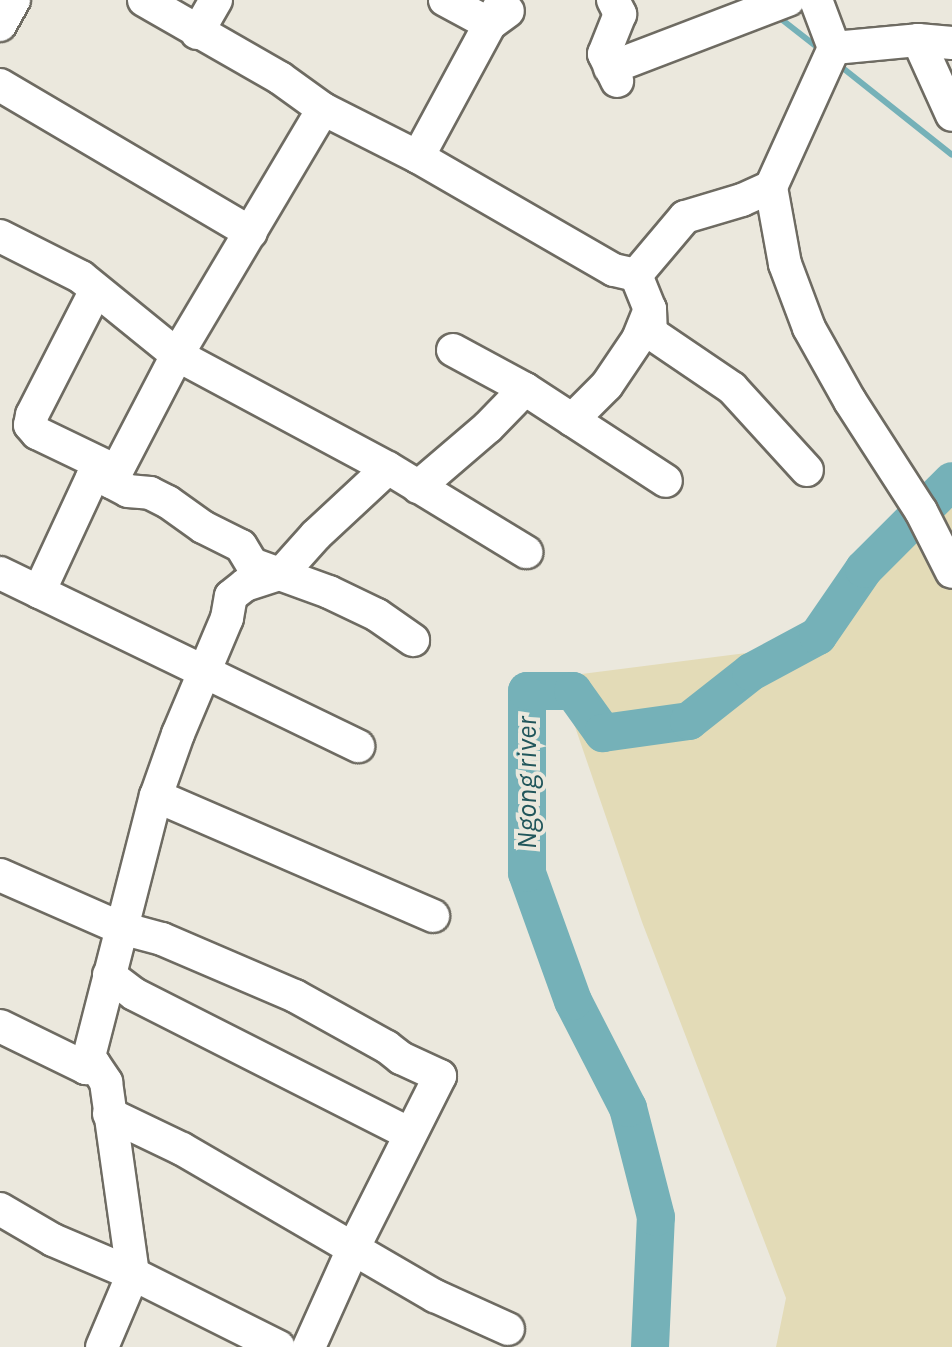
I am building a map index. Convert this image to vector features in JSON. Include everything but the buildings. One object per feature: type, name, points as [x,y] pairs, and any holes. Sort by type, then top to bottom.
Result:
[{"type":"street","points":[[0,25],[14,0]]},
{"type":"street","points":[[144,0],[280,78],[323,109],[418,157],[614,270],[636,275]]},
{"type":"street","points":[[197,33],[216,0]]},
{"type":"street","points":[[445,0],[496,12]]},
{"type":"street","points":[[418,157],[496,12],[519,0]]},
{"type":"street","points":[[613,0],[620,14],[604,54],[614,75],[788,0]]},
{"type":"street","points":[[816,0],[834,48],[771,187],[785,264],[809,328],[921,511],[952,572]]},
{"type":"street","points":[[834,48],[940,39],[952,115]]},
{"type":"street","points":[[0,85],[251,233]]},
{"type":"street","points":[[113,476],[177,355],[323,109]]},
{"type":"street","points":[[636,275],[685,217],[704,214],[771,187]]},
{"type":"street","points":[[0,236],[81,277],[177,355],[388,468],[526,552]]},
{"type":"street","points":[[636,275],[650,309],[651,333],[732,388],[807,470]]},
{"type":"street","points":[[96,290],[32,415],[30,425],[37,433],[113,476],[128,491],[150,493],[203,527],[241,546],[252,564],[282,573],[377,615],[413,640]]},
{"type":"street","points":[[572,420],[607,385],[638,339],[650,309]]},
{"type":"street","points":[[453,350],[525,389],[666,481]]},
{"type":"street","points":[[418,487],[488,427],[525,389]]},
{"type":"street","points":[[86,1068],[156,796],[227,618],[231,596],[245,585],[282,573],[316,535],[388,468]]},
{"type":"street","points":[[39,592],[92,478],[98,475],[113,476]]},
{"type":"street","points":[[0,573],[358,746]]},
{"type":"street","points":[[156,796],[433,916]]},
{"type":"street","points":[[0,875],[121,928],[162,939],[295,996],[387,1047],[401,1058],[438,1074],[439,1082],[353,1249],[309,1347]]},
{"type":"street","points":[[109,975],[134,994],[410,1134]]},
{"type":"street","points":[[0,1026],[86,1068]]},
{"type":"street","points":[[86,1068],[94,1064],[102,1073],[133,1274],[102,1347]]},
{"type":"street","points":[[109,1114],[182,1149],[435,1296],[508,1329]]},
{"type":"street","points":[[0,1209],[53,1240],[133,1274],[279,1347]]},
{"type":"shaded area","points":[[952,482],[952,1347],[776,1347],[786,1298],[642,922],[558,677],[786,648]]},
{"type":"waterway","points":[[776,15],[821,50]]},
{"type":"waterway","points":[[839,65],[952,155]]},
{"type":"waterway","name":"Ngong river","points":[[650,1347],[656,1217],[628,1108],[573,1001],[527,873],[527,691],[573,691],[603,733],[689,721],[751,672],[818,636],[864,569],[952,481]]}]
